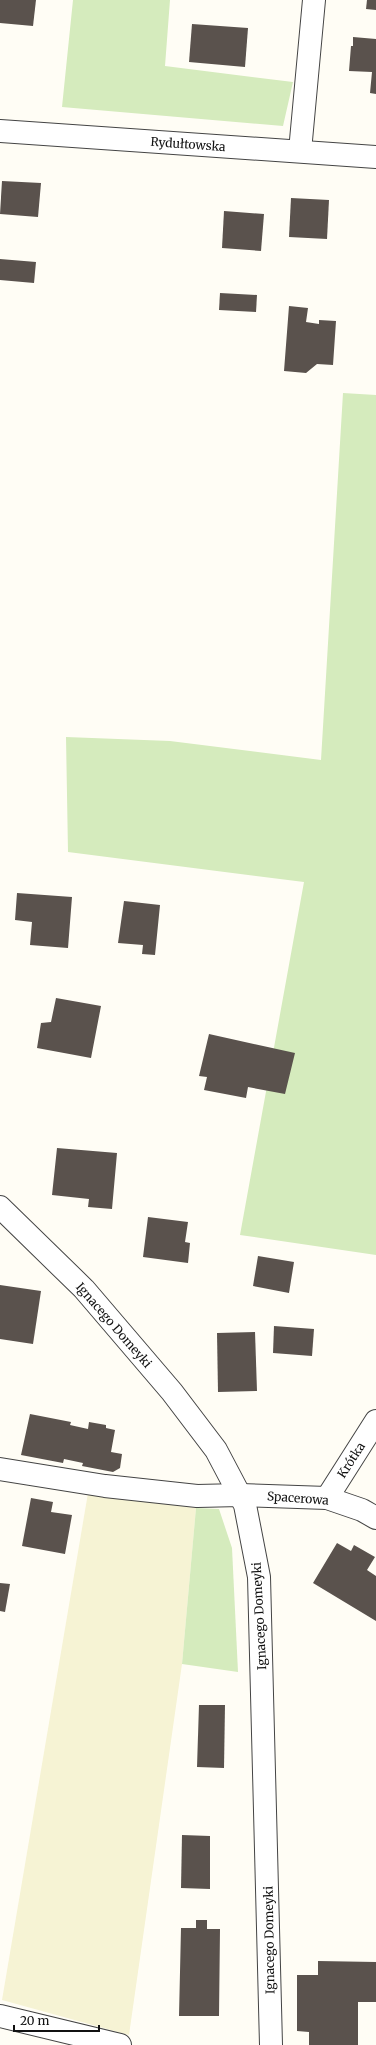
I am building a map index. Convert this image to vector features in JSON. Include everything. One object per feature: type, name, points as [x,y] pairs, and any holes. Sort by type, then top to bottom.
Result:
[{"type":"street","points":[[300,151],[314,0]]},
{"type":"street","name":"Rydułtowska","points":[[0,131],[376,157]]},
{"type":"street","name":"Ignacego Domeyki","points":[[0,1207],[84,1288],[172,1392],[216,1450],[240,1495],[252,1534],[259,1577],[271,2045]]},
{"type":"street","name":"Krótka","points":[[327,1498],[376,1421]]},
{"type":"street","name":"Spacerowa","points":[[0,1469],[105,1486],[197,1496],[240,1495],[327,1498],[362,1510],[376,1518]]},
{"type":"street","points":[[0,2016],[120,2045]]},
{"type":"shaded area","points":[[88,1493],[196,1508],[182,1664],[129,2035],[2,2000]]},
{"type":"green space","points":[[73,0],[170,0],[165,66],[293,82],[283,126],[62,107]]},
{"type":"green space","points":[[343,393],[376,395],[376,1255],[240,1235],[304,882],[68,852],[66,737],[170,741],[321,760]]},
{"type":"green space","points":[[196,1508],[219,1509],[232,1548],[238,1672],[182,1664]]},
{"type":"building","points":[[0,0],[36,0],[33,26],[0,23]]},
{"type":"building","points":[[367,0],[376,0],[376,10],[366,9]]},
{"type":"building","points":[[192,24],[248,28],[245,67],[189,62]]},
{"type":"building","points":[[353,37],[376,39],[376,94],[370,93],[372,72],[349,71]]},
{"type":"building","points":[[2,181],[41,183],[38,217],[0,214]]},
{"type":"building","points":[[291,198],[329,200],[327,239],[289,237]]},
{"type":"building","points":[[224,211],[264,214],[261,251],[222,248]]},
{"type":"building","points":[[0,259],[36,262],[34,283],[0,280]]},
{"type":"building","points":[[220,293],[257,295],[256,312],[219,310]]},
{"type":"building","points":[[289,306],[308,308],[306,322],[319,324],[319,320],[336,321],[333,365],[317,364],[306,373],[284,371]]},
{"type":"building","points":[[17,893],[72,897],[68,948],[30,945],[32,922],[15,920]]},
{"type":"building","points":[[124,901],[160,905],[155,955],[142,954],[143,945],[118,943]]},
{"type":"building","points":[[56,998],[101,1006],[91,1058],[37,1048],[41,1023],[51,1022]]},
{"type":"building","points":[[209,1034],[295,1053],[285,1094],[248,1087],[246,1098],[204,1090],[207,1077],[199,1076]]},
{"type":"building","points":[[57,1148],[117,1153],[112,1209],[88,1207],[89,1199],[52,1195]]},
{"type":"building","points":[[148,1217],[188,1222],[185,1242],[190,1243],[188,1263],[143,1257]]},
{"type":"building","points":[[258,1256],[294,1262],[289,1293],[253,1286]]},
{"type":"building","points":[[0,1285],[41,1291],[33,1344],[0,1339]]},
{"type":"building","points":[[274,1326],[314,1329],[312,1356],[273,1353]]},
{"type":"building","points":[[255,1332],[257,1391],[218,1392],[217,1333]]},
{"type":"building","points":[[30,1414],[71,1422],[70,1425],[88,1429],[89,1422],[106,1425],[106,1428],[115,1430],[111,1452],[122,1454],[120,1468],[113,1472],[82,1466],[83,1463],[64,1459],[63,1463],[21,1455]]},
{"type":"building","points":[[31,1498],[53,1502],[51,1512],[72,1515],[65,1554],[22,1546]]},
{"type":"building","points":[[337,1543],[351,1551],[354,1545],[375,1557],[367,1570],[376,1576],[376,1621],[313,1583]]},
{"type":"building","points":[[0,1583],[10,1584],[5,1612],[0,1611]]},
{"type":"building","points":[[199,1705],[225,1705],[224,1768],[197,1767]]},
{"type":"building","points":[[182,1835],[210,1836],[210,1889],[181,1888]]},
{"type":"building","points":[[196,1920],[207,1920],[207,1929],[220,1929],[219,2016],[179,2016],[181,1928],[196,1928]]},
{"type":"building","points":[[318,1961],[376,1962],[376,2002],[358,2002],[358,2045],[309,2045],[309,2032],[297,2031],[297,1975],[318,1975]]}]
